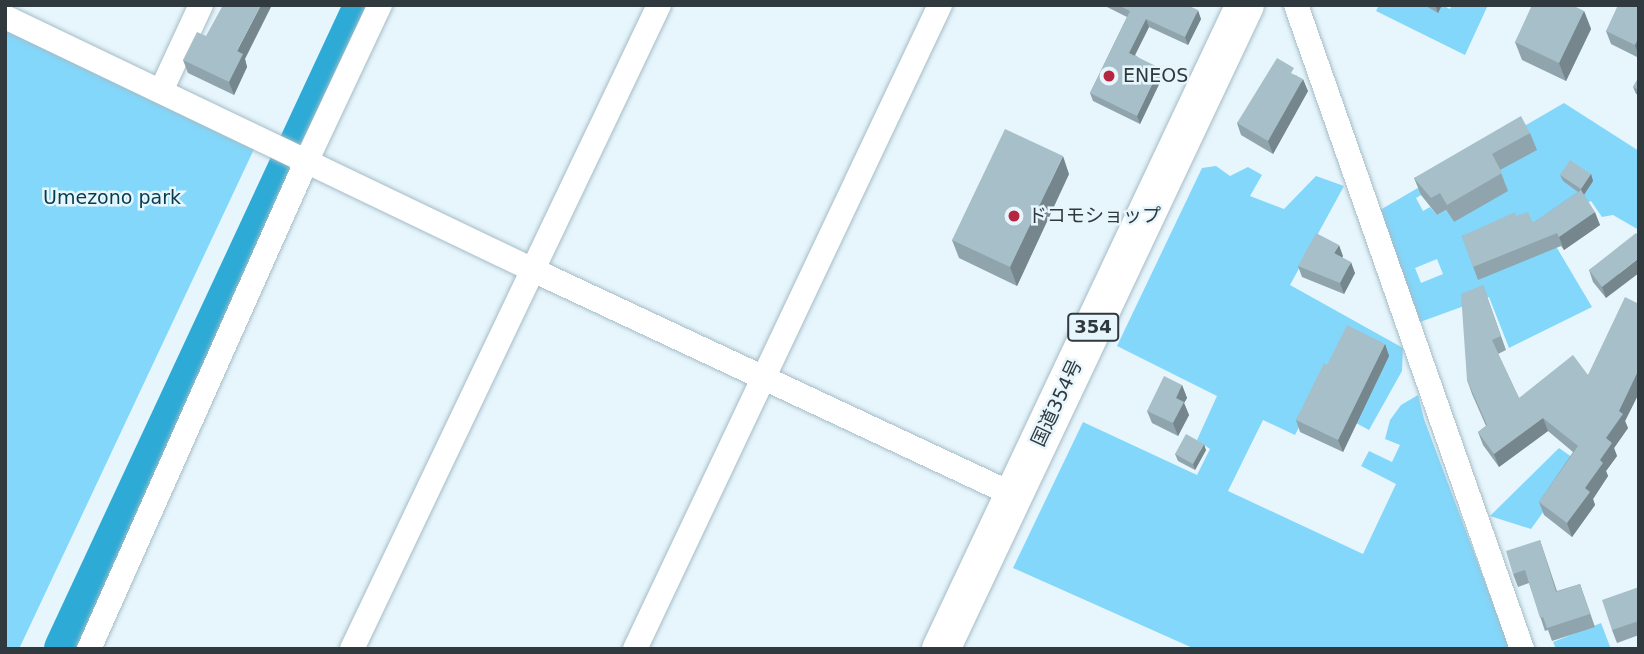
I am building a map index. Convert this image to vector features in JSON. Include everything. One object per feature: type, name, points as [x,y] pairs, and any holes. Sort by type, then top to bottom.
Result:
[{"type":"highway","name":"国道354号","points":[[941,649],[1245,5]]},
{"type":"street","points":[[161,91],[201,5]]},
{"type":"street","points":[[89,649],[305,161],[380,5]]},
{"type":"street","points":[[352,649],[659,5]]},
{"type":"street","points":[[635,649],[940,5]]},
{"type":"street","points":[[1296,5],[1522,649]]},
{"type":"street","points":[[5,17],[533,270],[1014,495]]},
{"type":"green space","points":[[1379,5],[1424,5],[1438,12],[1442,5],[1450,9],[1452,5],[1488,5],[1465,55],[1376,11]]},
{"type":"green space","name":"Umezono park","points":[[5,30],[255,147],[19,649],[5,649]]},
{"type":"green space","points":[[1564,103],[1639,151],[1639,230],[1613,215],[1602,217],[1591,201],[1544,226],[1592,307],[1509,348],[1489,297],[1420,322],[1380,210]],"holes":[[[1485,158],[1454,222],[1446,210],[1437,215],[1430,207],[1423,211],[1416,198]],[[1437,259],[1443,274],[1421,283],[1415,268]]]},
{"type":"green space","points":[[1216,166],[1230,176],[1248,167],[1262,175],[1250,196],[1284,209],[1316,176],[1344,186],[1290,285],[1403,348],[1402,371],[1369,430],[1313,400],[1295,435],[1263,420],[1228,491],[1363,554],[1396,484],[1361,466],[1369,451],[1392,462],[1400,445],[1385,439],[1390,420],[1401,405],[1418,395],[1424,419],[1510,649],[1195,649],[1013,568],[1083,422],[1197,475],[1210,449],[1197,440],[1217,396],[1117,346],[1202,168]]},
{"type":"green space","points":[[1559,448],[1579,462],[1531,529],[1490,516]]},
{"type":"green space","points":[[1601,623],[1611,649],[1556,649],[1553,642]]},
{"type":"building","points":[[223,5],[261,5],[237,51],[243,54],[229,82],[183,60],[197,32],[206,36]]},
{"type":"building","points":[[1118,5],[1187,5],[1198,10],[1185,37],[1146,19],[1129,53],[1160,68],[1137,116],[1090,93],[1130,11]]},
{"type":"building","points":[[1532,5],[1572,5],[1584,11],[1559,63],[1515,42]]},
{"type":"building","points":[[1618,5],[1639,5],[1639,37],[1635,45],[1606,31]]},
{"type":"building","points":[[1277,58],[1294,68],[1291,73],[1303,79],[1268,141],[1237,123]]},
{"type":"building","points":[[1639,77],[1639,90],[1633,87]]},
{"type":"building","points":[[1521,116],[1530,133],[1492,154],[1502,173],[1447,205],[1440,193],[1431,198],[1414,178]]},
{"type":"building","name":"ドコモショップ","points":[[1005,129],[1063,156],[1010,267],[952,240]]},
{"type":"building","points":[[1570,160],[1591,174],[1581,189],[1560,175]]},
{"type":"building","points":[[1581,190],[1595,212],[1559,237],[1557,233],[1473,267],[1462,236],[1515,212],[1516,216],[1528,212],[1533,223]]},
{"type":"building","points":[[1316,233],[1339,245],[1334,253],[1351,262],[1340,283],[1298,266]]},
{"type":"building","points":[[1636,233],[1639,237],[1639,258],[1602,287],[1589,270]]},
{"type":"building","points":[[1483,285],[1501,336],[1492,340],[1519,398],[1573,355],[1588,375],[1625,297],[1639,304],[1639,369],[1619,411],[1623,414],[1606,438],[1612,443],[1600,460],[1603,463],[1585,488],[1590,492],[1567,523],[1539,502],[1578,446],[1543,418],[1494,454],[1478,432],[1487,425],[1467,380],[1461,294]]},
{"type":"building","points":[[1347,325],[1385,344],[1338,440],[1296,420],[1324,363],[1327,365]]},
{"type":"building","points":[[1164,376],[1182,385],[1176,398],[1184,402],[1173,423],[1147,411]]},
{"type":"building","points":[[1186,434],[1204,444],[1193,464],[1175,454]]},
{"type":"building","points":[[1540,540],[1556,592],[1580,584],[1590,614],[1547,628],[1543,617],[1540,618],[1525,570],[1513,574],[1506,551]]},
{"type":"building","points":[[1639,587],[1639,621],[1612,630],[1602,600]]},
{"type":"waterway","points":[[66,649],[366,5]]},
{"type":"place","name":"ENEOS","points":[[1109,76]]},
{"type":"place","name":"ドコモショップ","points":[[1014,216]]}]
